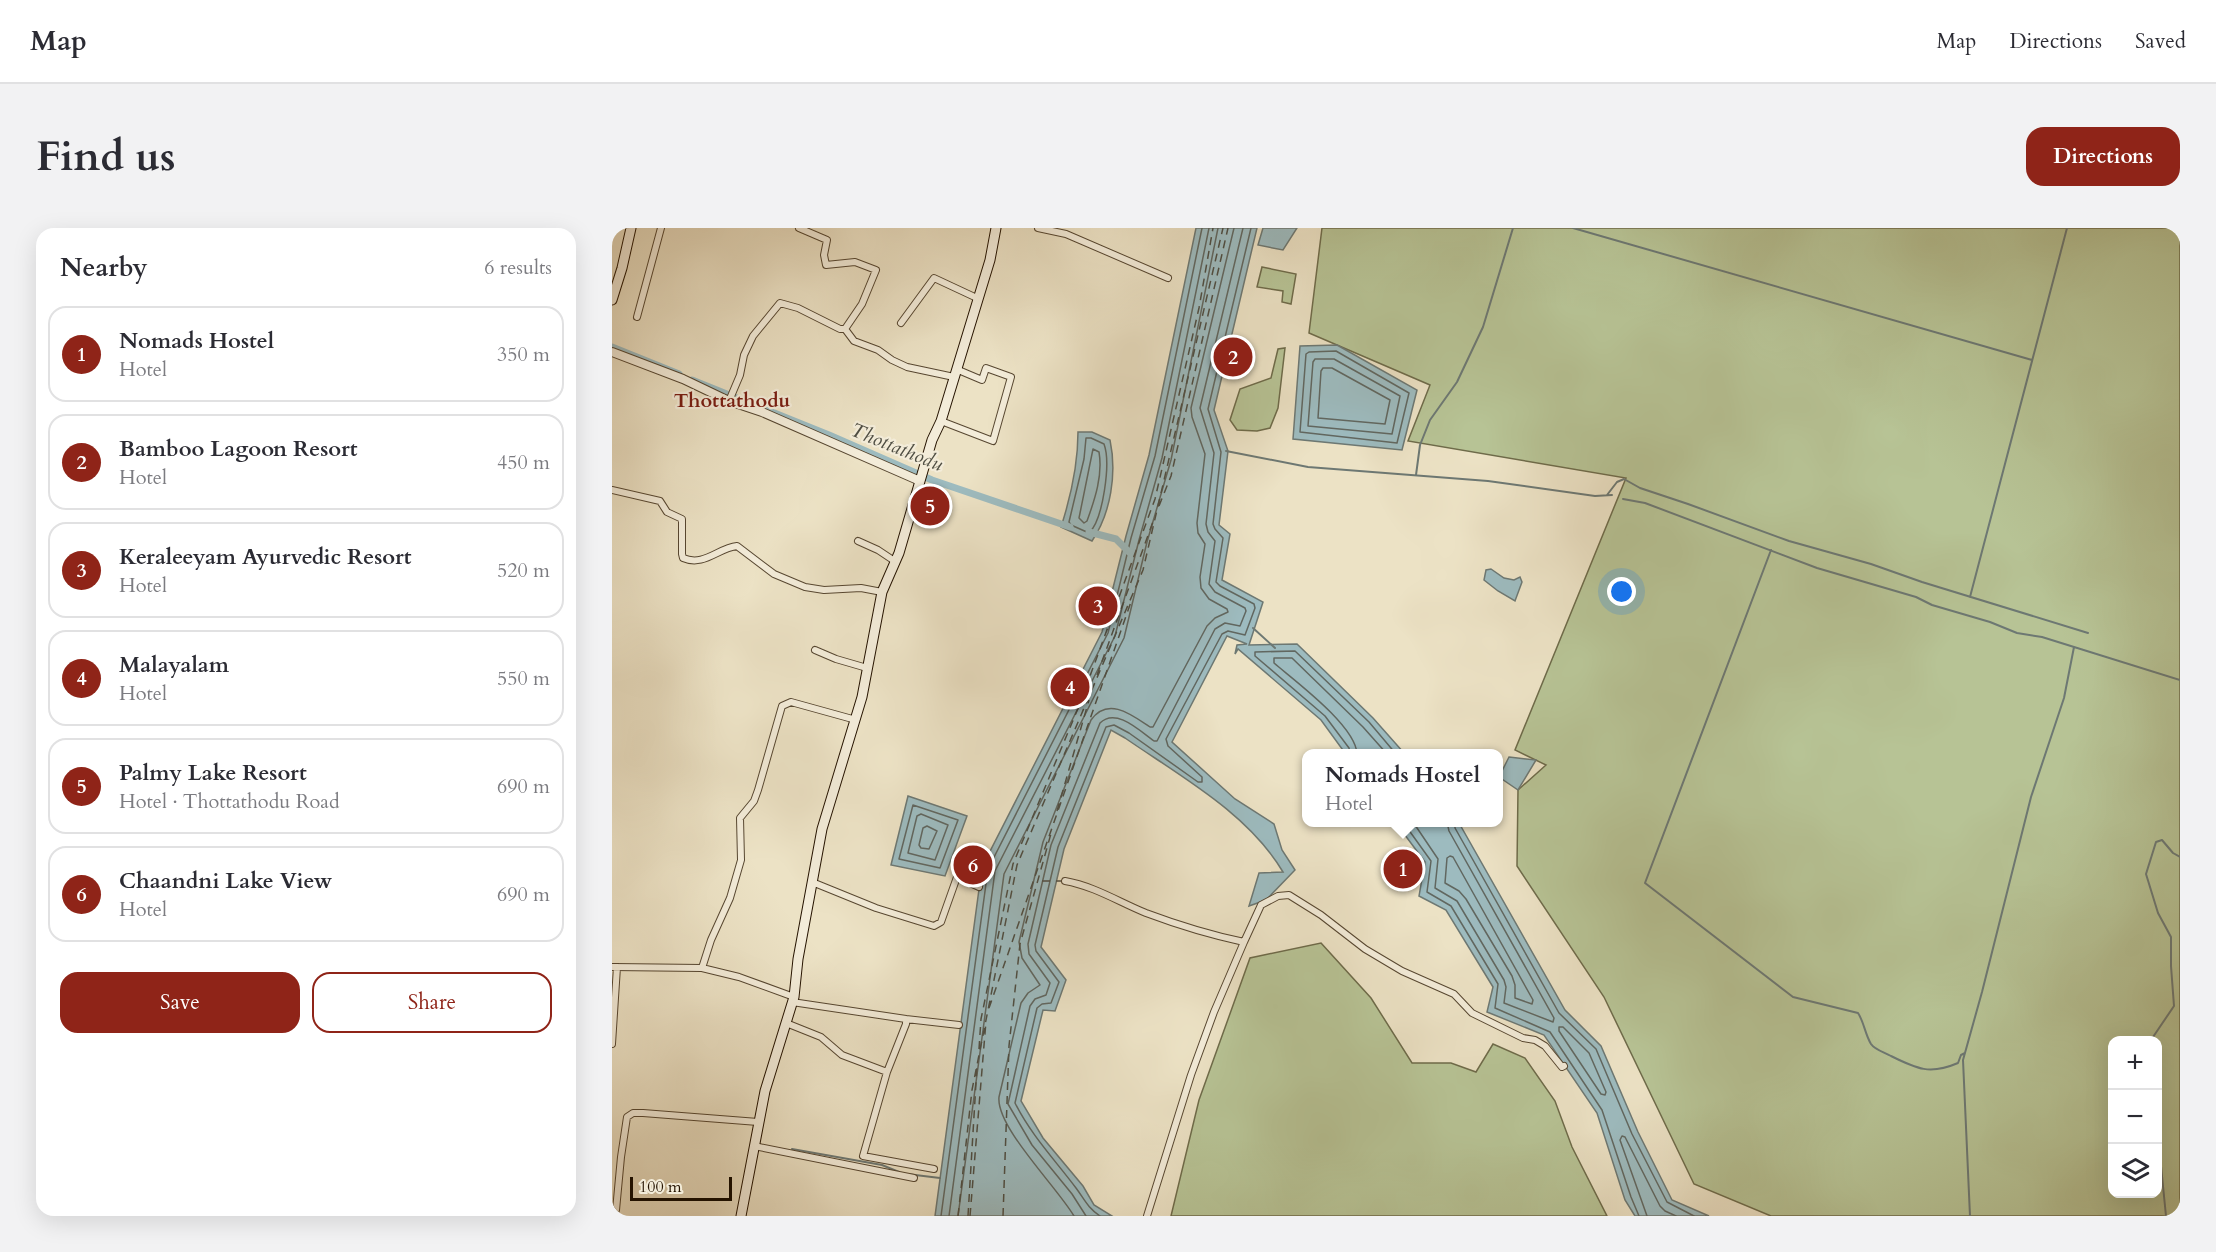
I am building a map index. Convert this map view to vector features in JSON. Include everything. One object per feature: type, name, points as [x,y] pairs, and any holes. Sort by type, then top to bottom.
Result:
[{"type":"main road","points":[[612,300],[631,228]]},
{"type":"main road","points":[[741,1216],[758,1122],[772,1064],[793,1000],[812,882],[832,794],[856,720],[882,592],[896,562],[932,440],[979,298],[996,228]]},
{"type":"street","points":[[638,316],[661,228]]},
{"type":"street","points":[[799,228],[827,240],[824,255],[826,265],[855,262],[876,270],[862,304],[845,329]]},
{"type":"street","points":[[1038,228],[1066,234],[1168,278]]},
{"type":"street","points":[[901,323],[934,278],[979,298]]},
{"type":"street","points":[[730,398],[740,375],[744,355],[753,336],[780,303],[798,308],[840,329],[845,329],[854,341],[878,350],[907,367],[955,373],[982,380],[986,368],[1011,377],[993,441],[940,421]]},
{"type":"street","points":[[612,352],[921,477]]},
{"type":"street","points":[[612,490],[660,501],[667,512],[682,519],[682,554],[687,560],[710,558],[737,546],[774,574],[805,587],[824,590],[861,588],[882,592]]},
{"type":"street","points":[[858,541],[896,562]]},
{"type":"street","points":[[815,650],[867,668]]},
{"type":"street","points":[[702,968],[711,940],[730,898],[741,860],[740,818],[754,801],[782,706],[791,702],[856,720]]},
{"type":"street","points":[[812,882],[876,909],[934,926],[941,922],[957,877],[979,887]]},
{"type":"street","points":[[1065,881],[1093,888],[1111,899],[1207,934],[1244,942]]},
{"type":"street","points":[[1147,1216],[1191,1075],[1214,1012],[1261,905],[1278,896],[1289,895],[1321,915],[1365,949],[1402,971],[1454,994],[1472,1013],[1523,1038],[1535,1040],[1545,1046],[1562,1067],[1564,1066]]},
{"type":"street","points":[[612,1044],[615,967],[702,968],[739,977],[793,1000],[906,1019],[959,1025]]},
{"type":"street","points":[[906,1019],[887,1072],[862,1156],[934,1169]]},
{"type":"street","points":[[786,1023],[821,1037],[842,1055],[887,1072]]},
{"type":"street","points":[[612,1212],[616,1210],[615,1193],[627,1117],[633,1113],[758,1122]]},
{"type":"street","points":[[754,1146],[914,1178]]},
{"type":"green space","points":[[1322,228],[2180,228],[2180,1216],[1771,1216],[1694,1184],[1604,997],[1517,866],[1518,790],[1546,765],[1515,750],[1626,478],[1408,441],[1430,385],[1309,333]]},
{"type":"green space","points":[[1262,267],[1296,274],[1291,304],[1282,302],[1283,291],[1257,287]]},
{"type":"green space","points":[[1285,348],[1278,408],[1270,428],[1257,431],[1237,430],[1230,420],[1240,389],[1271,378],[1278,349]]},
{"type":"green space","points":[[1321,943],[1371,998],[1412,1063],[1451,1063],[1476,1072],[1493,1044],[1525,1058],[1555,1101],[1572,1147],[1607,1216],[1171,1216],[1199,1100],[1250,958]]},
{"type":"water","points":[[1196,228],[1257,228],[1214,410],[1228,451],[1219,525],[1230,534],[1222,580],[1263,602],[1249,645],[1297,644],[1373,718],[1400,749],[1342,749],[1321,720],[1238,649],[1235,654],[1237,645],[1247,644],[1227,636],[1172,742],[1235,799],[1274,824],[1282,850],[1295,870],[1266,900],[1249,906],[1259,873],[1283,872],[1268,851],[1251,832],[1212,797],[1111,730],[1064,849],[1041,947],[1066,980],[1055,1011],[1043,1010],[1021,1101],[1043,1138],[1083,1186],[1094,1205],[1112,1216],[935,1216],[982,867],[1102,632],[1149,455]]},
{"type":"water","points":[[1263,228],[1297,228],[1283,250],[1258,245]]},
{"type":"water","points":[[1337,345],[1417,390],[1402,450],[1293,439],[1300,346]]},
{"type":"water","points":[[1078,432],[1092,432],[1110,440],[1112,453],[1111,492],[1104,518],[1092,541],[1061,527],[1073,480]]},
{"type":"water","points":[[1491,569],[1504,578],[1514,580],[1520,577],[1522,582],[1515,601],[1484,580],[1486,570]]},
{"type":"water","points":[[1509,757],[1536,760],[1518,790],[1503,780],[1503,769]]},
{"type":"water","points":[[908,796],[967,816],[945,876],[891,865]]},
{"type":"water","points":[[1399,827],[1461,827],[1565,1010],[1601,1046],[1638,1132],[1672,1200],[1709,1216],[1635,1216],[1625,1200],[1597,1113],[1544,1035],[1487,1012],[1493,987],[1446,910],[1419,896],[1425,862]]},
{"type":"waterway","points":[[1416,475],[1420,445],[1430,420],[1457,382],[1483,327],[1513,228]]},
{"type":"waterway","points":[[1573,228],[2032,360]]},
{"type":"waterway","points":[[1970,597],[2067,228]]},
{"type":"waterway","name":"Thottathodu","points":[[612,347],[679,374]]},
{"type":"waterway","name":"Thottathodu","points":[[692,380],[829,435],[932,480],[1070,527]]},
{"type":"waterway","points":[[1226,451],[1308,467],[1488,481],[1595,496],[1612,495]]},
{"type":"waterway","points":[[1607,495],[1617,482],[1624,479],[1640,488],[1789,541],[1871,564],[2088,633]]},
{"type":"waterway","points":[[1623,499],[1645,503],[1817,568],[1916,597],[1932,605],[1990,622],[2017,633],[2042,637],[2180,680]]},
{"type":"waterway","name":"Thottathodu","points":[[1089,532],[1116,539],[1129,552]]},
{"type":"waterway","points":[[1771,550],[1645,883],[1793,997],[1858,1013],[1869,1040],[1877,1049],[1924,1069],[1948,1067],[1958,1063],[1961,1055],[1965,1053]]},
{"type":"waterway","points":[[1253,628],[1275,648]]},
{"type":"waterway","points":[[1970,1216],[1963,1060],[2031,797],[2064,698],[2074,647]]},
{"type":"waterway","points":[[2154,1036],[2174,1006],[2171,937],[2158,913],[2146,874],[2156,842],[2162,840],[2173,853],[2180,857]]},
{"type":"waterway","points":[[2159,1144],[2166,1216]]},
{"type":"waterway","points":[[792,1149],[882,1165],[899,1172]]},
{"type":"waterway","points":[[907,1174],[940,1178]]},
{"type":"ferry route","points":[[979,1049],[981,1019],[1013,864],[1079,706],[1155,499],[1199,308],[1213,228]]},
{"type":"ferry route","points":[[958,1216],[972,1090],[1017,865],[1143,570],[1223,228]]},
{"type":"ferry route","points":[[1159,506],[1171,476],[1228,228]]},
{"type":"ferry route","points":[[1097,675],[1154,519]]},
{"type":"ferry route","points":[[989,1008],[1132,599]]},
{"type":"ferry route","points":[[1057,811],[1089,700]]},
{"type":"ferry route","points":[[1003,1216],[1009,1046],[1020,944],[1052,830]]},
{"type":"ferry route","points":[[1042,881],[1064,881]]},
{"type":"ferry route","points":[[970,1216],[986,1021]]},
{"type":"ferry route","points":[[968,1216],[977,1066]]},
{"type":"place","name":"Bamboo Lagoon Resort","points":[[1233,357]]},
{"type":"place","name":"Palmy Lake Resort","points":[[930,506]]},
{"type":"place","name":"Keraleeyam Ayurvedic Resort","points":[[1098,606]]},
{"type":"place","name":"Malayalam","points":[[1070,687]]},
{"type":"place","name":"Chaandni Lake View","points":[[973,865]]},
{"type":"place","name":"Nomads Hostel","points":[[1403,869]]},
{"type":"district","name":"Thottathodu","points":[[732,400]]}]
